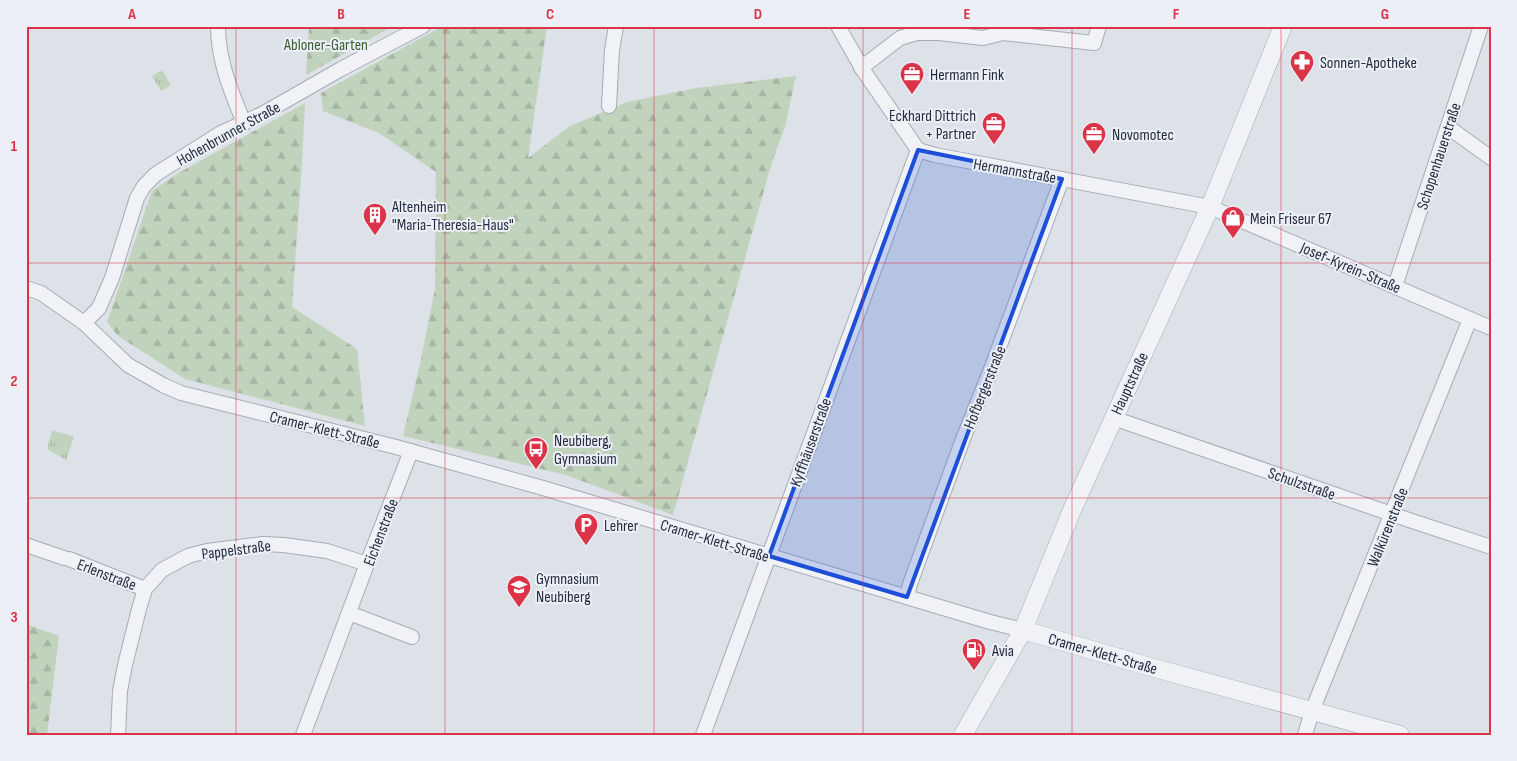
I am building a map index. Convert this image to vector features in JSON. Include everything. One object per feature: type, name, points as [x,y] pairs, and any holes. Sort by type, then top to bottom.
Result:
[{"type":"street","points":[[218,26],[222,64],[244,123]]},
{"type":"street","name":"Hohenbrunner Straße","points":[[84,323],[99,308],[112,278],[137,198],[144,186],[156,174],[221,133],[264,113],[341,69],[423,26]]},
{"type":"street","points":[[609,106],[612,50],[616,26]]},
{"type":"street","points":[[838,26],[861,68],[918,150]]},
{"type":"street","points":[[861,68],[900,38],[917,33],[940,30],[983,38],[1003,33],[1043,32],[1094,43],[1098,26]]},
{"type":"street","name":"Hauptstraße","points":[[963,735],[1023,630],[1072,510],[1210,207],[1283,26]]},
{"type":"street","name":"Schopenhauerstraße","points":[[1395,286],[1481,26]]},
{"type":"street","points":[[1448,127],[1491,158]]},
{"type":"street","name":"Hermannstraße","points":[[918,150],[935,155],[1210,207]]},
{"type":"street","name":"Kyffhäuserstraße","points":[[703,735],[918,150]]},
{"type":"street","name":"Hofbergerstraße","points":[[906,597],[963,439],[991,370],[1062,178]]},
{"type":"street","name":"Josef-Kyrein-Straße","points":[[1210,207],[1491,328]]},
{"type":"street","name":"Cramer-Klett-Straße","points":[[26,288],[41,294],[84,323],[128,365],[163,385],[181,392],[411,451],[543,488],[990,622],[1400,735]]},
{"type":"street","name":"Walkürenstraße","points":[[1305,735],[1312,711],[1470,319]]},
{"type":"street","name":"Schulzstraße","points":[[1113,418],[1491,547]]},
{"type":"street","name":"Eichenstraße","points":[[303,735],[411,451]]},
{"type":"street","name":"Pappelstraße","points":[[118,735],[120,691],[124,665],[145,589],[162,570],[176,561],[207,550],[263,544],[284,544],[327,551],[367,564]]},
{"type":"street","name":"Erlenstraße","points":[[26,545],[145,589]]},
{"type":"street","points":[[349,613],[412,637]]},
{"type":"highlighted area","points":[[918,150],[1062,179],[907,597],[769,556]]},
{"type":"green space","name":"Abloner-Garten","points":[[309,26],[393,26],[306,75]]},
{"type":"green space","points":[[443,26],[547,26],[528,158],[570,126],[627,102],[696,88],[796,76],[785,127],[771,165],[673,515],[566,475],[403,436],[435,289],[436,172],[379,133],[323,111],[321,93]]},
{"type":"green space","points":[[162,70],[171,85],[161,91],[152,76]]},
{"type":"green space","points":[[305,103],[292,307],[357,349],[365,426],[185,379],[117,335],[107,322],[152,191],[180,172]]},
{"type":"green space","points":[[52,430],[74,437],[66,460],[47,449]]},
{"type":"green space","points":[[26,624],[59,636],[47,735],[26,735]]},
{"type":"place","name":"Sonnen-Apotheke","points":[[1302,83]]},
{"type":"place","name":"Hermann Fink","points":[[912,95]]},
{"type":"place","name":"Eckhard Dittrich + Partner","points":[[994,145]]},
{"type":"place","name":"Novomotec","points":[[1094,155]]},
{"type":"place","name":"Altenheim \"Maria-Theresia-Haus\"","points":[[375,236]]},
{"type":"place","name":"Mein Friseur 67","points":[[1233,239]]},
{"type":"place","name":"Neubiberg, Gymnasium","points":[[536,470]]},
{"type":"place","name":"Lehrer","points":[[586,546]]},
{"type":"place","name":"Gymnasium Neubiberg","points":[[519,608]]},
{"type":"place","name":"Avia","points":[[974,671]]}]
